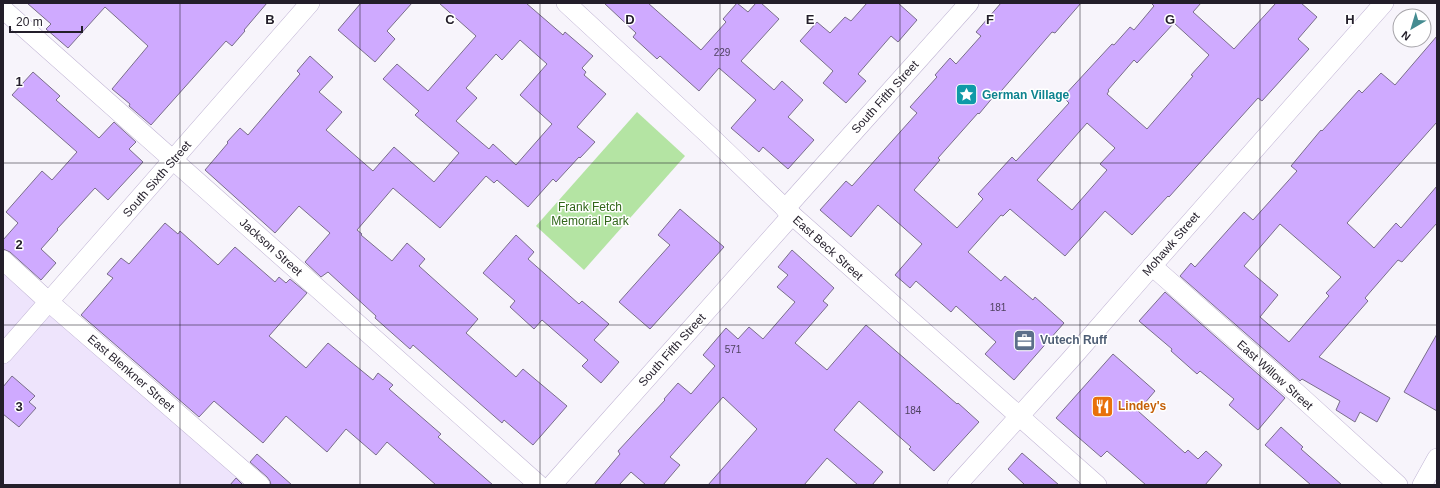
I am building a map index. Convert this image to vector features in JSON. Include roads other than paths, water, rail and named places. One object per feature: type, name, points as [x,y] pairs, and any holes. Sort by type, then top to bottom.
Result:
[{"type":"street","name":"South Sixth Street","points":[[3,354],[310,3]]},
{"type":"street","name":"East Beck Street","points":[[566,3],[711,137],[788,212],[1097,485]]},
{"type":"street","name":"South Fifth Street","points":[[552,485],[969,3]]},
{"type":"street","name":"Mohawk Street","points":[[957,485],[1071,360],[1384,3]]},
{"type":"street","name":"Jackson Street","points":[[3,9],[539,485]]},
{"type":"street","name":"East Blenkner Street","points":[[3,260],[49,302],[260,485]]},
{"type":"street","name":"East Willow Street","points":[[1152,266],[1299,395],[1398,485]]},
{"type":"street","points":[[1422,485],[1437,458]]},
{"type":"place","name":"German Village","points":[[966,95]]},
{"type":"place","name":"Vutech Ruff","points":[[1024,340]]},
{"type":"place","name":"Lindey's","points":[[1102,406]]},
{"type":"park label","name":"Frank Fetch Memorial Park","points":[[590,214]]}]
